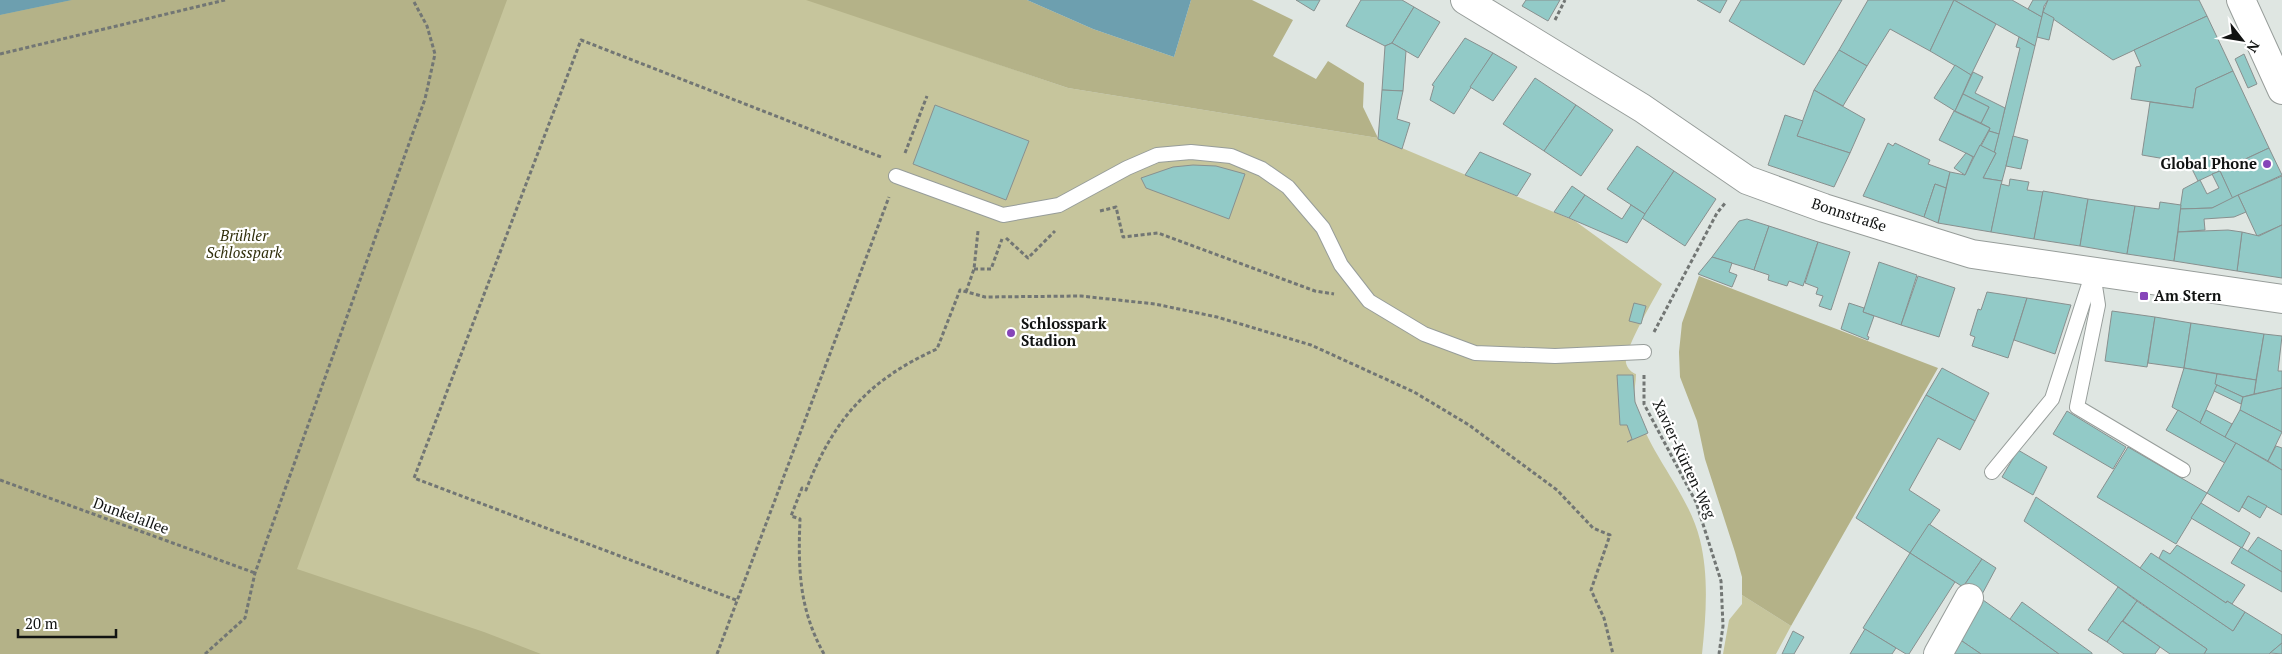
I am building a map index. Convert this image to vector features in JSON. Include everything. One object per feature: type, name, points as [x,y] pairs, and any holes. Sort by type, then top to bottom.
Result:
[{"type":"street","name":"Bonnstraße","points":[[1465,0],[1642,108],[1747,180],[1824,208],[1972,254],[2282,299]]},
{"type":"street","points":[[2240,0],[2282,90]]},
{"type":"street","points":[[1938,654],[1969,598]]},
{"type":"lane","points":[[898,170],[1003,216],[1059,205],[1127,168],[1157,155],[1191,152],[1231,156],[1262,169],[1288,186],[1323,228],[1341,266],[1369,301],[1424,334],[1475,353],[1555,356],[1644,352]]},
{"type":"lane","points":[[2093,273],[2098,305],[2077,407],[2183,470]]},
{"type":"lane","points":[[1992,472],[2052,399],[2093,273]]},
{"type":"path","points":[[0,54],[226,0]]},
{"type":"path","points":[[206,654],[245,618],[255,573],[425,99],[435,54],[427,26],[413,0]]},
{"type":"path","points":[[736,600],[414,478],[581,40],[898,170]]},
{"type":"path","points":[[717,654],[927,96]]},
{"type":"path","name":"Xavier-Kürten-Weg","points":[[1719,654],[1723,626],[1721,581],[1696,502],[1644,404],[1644,352],[1717,213],[1747,180]]},
{"type":"path","points":[[966,292],[974,269],[980,207]]},
{"type":"path","points":[[1092,214],[1116,207],[1124,238],[1158,233],[1315,291],[1369,301]]},
{"type":"path","points":[[974,269],[991,269],[1003,235],[1028,258],[1054,231],[1062,228]]},
{"type":"path","points":[[824,654],[808,620],[801,592],[798,570],[800,519],[791,516],[794,507],[802,488],[806,490],[826,444],[858,402],[888,375],[903,365],[937,349],[960,290],[985,297],[1081,296],[1154,304],[1217,317],[1310,345],[1414,392],[1499,446],[1557,490],[1593,528],[1610,535],[1591,590],[1604,618],[1613,654]]},
{"type":"path","name":"Dunkelallee","points":[[0,480],[255,573]]},
{"type":"green space","name":"Schlosspark Stadion","points":[[0,0],[810,0],[1068,88],[1378,138],[1575,221],[1662,284],[1634,336],[1626,363],[1627,367],[1636,374],[1634,398],[1640,419],[1657,454],[1686,504],[1700,540],[1706,582],[1702,654],[0,654]]},
{"type":"green space","name":"Brühler Schlosspark","points":[[72,0],[507,0],[297,569],[484,632],[541,654],[0,654],[0,15]]},
{"type":"green space","points":[[806,0],[1027,0],[1093,29],[1174,57],[1191,0],[1252,0],[1293,20],[1273,56],[1316,79],[1328,61],[1364,83],[1363,107],[1378,138],[1068,88]]},
{"type":"green space","points":[[1699,276],[1938,368],[1791,626],[1742,595],[1742,577],[1735,552],[1705,459],[1697,421],[1680,377],[1679,352],[1682,323]]},
{"type":"green space","points":[[1742,595],[1791,626],[1776,654],[1723,654],[1729,620],[1742,604]]},
{"type":"water","points":[[0,0],[72,0],[0,15]]},
{"type":"water","points":[[1027,0],[1191,0],[1174,57],[1093,29]]},
{"type":"building","points":[[1296,0],[1320,0],[1314,11]]},
{"type":"building","points":[[1361,0],[1402,0],[1414,7],[1392,43],[1385,46],[1346,26]]},
{"type":"building","points":[[1526,0],[1560,0],[1548,21],[1522,6]]},
{"type":"building","points":[[1697,0],[1727,0],[1720,13]]},
{"type":"building","points":[[1741,0],[1842,0],[1804,65],[1729,21]]},
{"type":"building","points":[[1868,0],[1954,0],[1930,51],[1890,29],[1867,66],[1839,50]]},
{"type":"building","points":[[1954,0],[2012,0],[2042,17],[2035,46]]},
{"type":"building","points":[[1954,0],[1996,24],[1971,75],[1930,51]]},
{"type":"building","points":[[2033,0],[2048,0],[2044,6],[2042,17],[2028,9]]},
{"type":"building","points":[[2048,0],[2199,0],[2207,16],[2113,60],[2043,12]]},
{"type":"building","points":[[1414,7],[1440,22],[1418,58],[1392,43]]},
{"type":"building","points":[[2043,12],[2054,18],[2049,40],[2037,37]]},
{"type":"building","points":[[2207,16],[2233,71],[2196,88],[2193,108],[2131,99],[2136,67],[2141,66],[2134,50]]},
{"type":"building","points":[[2019,37],[2035,46],[2006,166],[2002,181],[1983,178],[1996,153],[1994,153],[2020,48],[2016,47]]},
{"type":"building","points":[[1465,38],[1493,53],[1454,114],[1430,100],[1434,86],[1432,85]]},
{"type":"building","points":[[1392,43],[1406,51],[1403,91],[1382,90],[1385,46]]},
{"type":"building","points":[[1839,50],[1867,66],[1843,106],[1814,90]]},
{"type":"building","points":[[1493,53],[1517,67],[1493,101],[1470,87]]},
{"type":"building","points":[[2244,54],[2257,84],[2248,88],[2235,59]]},
{"type":"building","points":[[1955,65],[1971,75],[1955,111],[1934,98]]},
{"type":"building","points":[[2233,71],[2269,148],[2198,181],[2189,163],[2142,155],[2150,102],[2193,108],[2196,88]]},
{"type":"building","points":[[1973,72],[1983,77],[1975,93],[2005,108],[1999,134],[1989,131],[1990,128],[1981,123],[1989,107],[1963,94]]},
{"type":"building","points":[[1535,78],[1576,105],[1544,151],[1503,124]]},
{"type":"building","points":[[1382,90],[1403,91],[1397,119],[1410,123],[1402,149],[1378,139]]},
{"type":"building","points":[[1814,90],[1865,119],[1850,153],[1797,136]]},
{"type":"building","points":[[1963,94],[1989,107],[1981,123],[1955,111]]},
{"type":"building","points":[[935,105],[1029,141],[1006,200],[913,164]]},
{"type":"building","points":[[1576,105],[1613,130],[1581,176],[1544,151]]},
{"type":"building","points":[[1954,111],[1990,128],[1974,157],[1939,140]]},
{"type":"building","points":[[1785,115],[1803,121],[1797,136],[1850,153],[1834,187],[1768,165]]},
{"type":"building","points":[[1989,131],[1999,134],[1994,153],[1981,146]]},
{"type":"building","points":[[2013,136],[2028,140],[2021,169],[2006,166]]},
{"type":"building","points":[[1888,143],[1893,146],[1895,143],[1930,160],[1928,164],[1950,172],[1946,188],[1935,184],[1924,217],[1863,196]]},
{"type":"building","points":[[1980,145],[1996,153],[1983,178],[2002,181],[1991,232],[1938,223],[1950,172],[1965,175]]},
{"type":"building","points":[[1637,146],[1674,171],[1645,214],[1607,189]]},
{"type":"building","points":[[2269,148],[2282,175],[2232,198],[2220,171]]},
{"type":"building","points":[[1480,152],[1531,174],[1517,196],[1465,175]]},
{"type":"building","points":[[1966,153],[1973,157],[1965,175],[1954,168]]},
{"type":"building","points":[[1193,165],[1216,166],[1245,174],[1229,219],[1146,188],[1141,178],[1173,167]]},
{"type":"building","points":[[1674,171],[1716,199],[1685,246],[1642,218]]},
{"type":"building","points":[[2220,171],[2233,199],[2212,208],[2180,209],[2183,189],[2200,180],[2207,194],[2219,188],[2212,174]]},
{"type":"building","points":[[2282,176],[2282,225],[2257,236],[2238,195]]},
{"type":"building","points":[[2010,179],[2029,182],[2027,190],[2043,192],[2034,239],[1991,232],[2001,184],[2009,186]]},
{"type":"building","points":[[1935,184],[1946,188],[1938,223],[1924,217]]},
{"type":"building","points":[[1572,186],[1585,195],[1569,218],[1554,212]]},
{"type":"building","points":[[2043,191],[2088,199],[2080,246],[2034,239]]},
{"type":"building","points":[[1585,195],[1622,219],[1631,205],[1645,214],[1627,243],[1569,218]]},
{"type":"building","points":[[2238,195],[2246,212],[2234,217],[2204,219],[2205,230],[2178,232],[2180,209],[2212,208]]},
{"type":"building","points":[[2088,199],[2135,206],[2127,254],[2080,246]]},
{"type":"building","points":[[2160,202],[2181,205],[2174,261],[2127,254],[2135,206],[2159,209]]},
{"type":"building","points":[[1747,219],[1769,226],[1754,270],[1712,257],[1739,221]]},
{"type":"building","points":[[2282,225],[2282,278],[2237,271],[2242,232],[2259,236]]},
{"type":"building","points":[[1769,226],[1818,242],[1803,286],[1789,281],[1787,286],[1768,280],[1769,275],[1754,270]]},
{"type":"building","points":[[2228,230],[2242,232],[2237,271],[2174,261],[2178,232]]},
{"type":"building","points":[[1818,242],[1850,252],[1831,310],[1819,306],[1823,296],[1816,294],[1818,288],[1805,283]]},
{"type":"building","points":[[1712,257],[1732,263],[1729,272],[1737,275],[1732,287],[1698,274]]},
{"type":"building","points":[[1879,262],[1917,275],[1901,325],[1863,312]]},
{"type":"building","points":[[1918,276],[1955,288],[1939,337],[1901,325]]},
{"type":"building","points":[[1987,292],[2027,298],[2008,358],[1972,346],[1975,337],[1970,335],[1978,309],[1981,310]]},
{"type":"building","points":[[2027,298],[2071,305],[2055,354],[2014,340]]},
{"type":"building","points":[[1634,303],[1646,306],[1641,324],[1629,321]]},
{"type":"building","points":[[1849,303],[1864,308],[1863,312],[1874,316],[1867,336],[1869,337],[1868,340],[1841,329]]},
{"type":"building","points":[[2112,311],[2155,317],[2147,367],[2105,361]]},
{"type":"building","points":[[2155,317],[2191,323],[2184,368],[2148,363]]},
{"type":"building","points":[[2191,323],[2264,334],[2256,380],[2184,368]]},
{"type":"building","points":[[2264,334],[2282,336],[2278,371],[2282,371],[2282,388],[2254,394]]},
{"type":"building","points":[[1942,368],[1989,393],[1975,421],[1926,395]]},
{"type":"building","points":[[2184,368],[2217,374],[2217,385],[2200,423],[2172,407]]},
{"type":"building","points":[[2217,374],[2256,380],[2254,394],[2243,397],[2215,384]]},
{"type":"building","points":[[1617,375],[1633,375],[1635,402],[1648,433],[1627,442],[1632,439],[1627,425],[1620,425]]},
{"type":"building","points":[[2217,385],[2243,397],[2241,404],[2214,391]]},
{"type":"building","points":[[2282,388],[2282,432],[2240,410],[2243,397]]},
{"type":"building","points":[[1926,395],[1975,421],[1960,450],[1938,438],[1909,490],[1940,510],[1910,553],[1856,518]]},
{"type":"building","points":[[2178,410],[2236,443],[2225,463],[2166,430]]},
{"type":"building","points":[[2206,410],[2232,424],[2225,437],[2200,423]]},
{"type":"building","points":[[2240,410],[2282,432],[2268,461],[2225,437]]},
{"type":"building","points":[[2067,411],[2126,447],[2113,469],[2053,434]]},
{"type":"building","points":[[2236,443],[2282,470],[2282,515],[2248,496],[2239,512],[2207,493]]},
{"type":"building","points":[[2276,446],[2282,448],[2282,470],[2268,461]]},
{"type":"building","points":[[2128,447],[2207,493],[2176,544],[2097,497]]},
{"type":"building","points":[[2018,450],[2047,467],[2033,495],[2002,477]]},
{"type":"building","points":[[2248,496],[2267,506],[2260,518],[2242,507]]},
{"type":"building","points":[[2036,497],[2233,631],[2245,612],[2282,635],[2282,643],[2269,654],[2204,654],[2207,649],[2024,521]]},
{"type":"building","points":[[2201,503],[2250,533],[2242,548],[2191,518]]},
{"type":"building","points":[[1929,524],[1982,559],[1963,587],[1910,553]]},
{"type":"building","points":[[2258,537],[2282,551],[2282,572],[2248,551]]},
{"type":"building","points":[[2177,545],[2245,585],[2232,604],[2227,601],[2226,603],[2159,558],[2163,550],[2170,554]]},
{"type":"building","points":[[2241,547],[2282,572],[2282,592],[2231,563]]},
{"type":"building","points":[[1910,553],[1955,582],[1909,654],[1906,654],[1863,628]]},
{"type":"building","points":[[2151,553],[2226,603],[2227,601],[2245,612],[2233,631],[2140,568]]},
{"type":"building","points":[[1982,559],[1996,568],[1980,598],[1963,587]]},
{"type":"building","points":[[2118,587],[2137,601],[2107,642],[2088,630]]},
{"type":"building","points":[[1983,600],[2059,654],[1981,654],[1959,639]]},
{"type":"building","points":[[2137,601],[2207,649],[2204,654],[2170,654],[2123,621]]},
{"type":"building","points":[[2022,602],[2092,654],[2059,654],[2010,619]]},
{"type":"building","points":[[2122,621],[2160,647],[2155,654],[2124,654],[2107,642]]},
{"type":"building","points":[[1865,629],[1896,648],[1892,654],[1850,654]]},
{"type":"building","points":[[1793,631],[1804,637],[1794,654],[1782,654]]},
{"type":"building","points":[[1959,639],[1981,654],[1950,654]]},
{"type":"building","points":[[2282,643],[2282,654],[2270,653]]},
{"type":"place","name":"Global Phone","points":[[2267,164]]},
{"type":"place","name":"Am Stern","points":[[2144,296]]},
{"type":"place","name":"Schlosspark Stadion","points":[[1011,333]]}]
